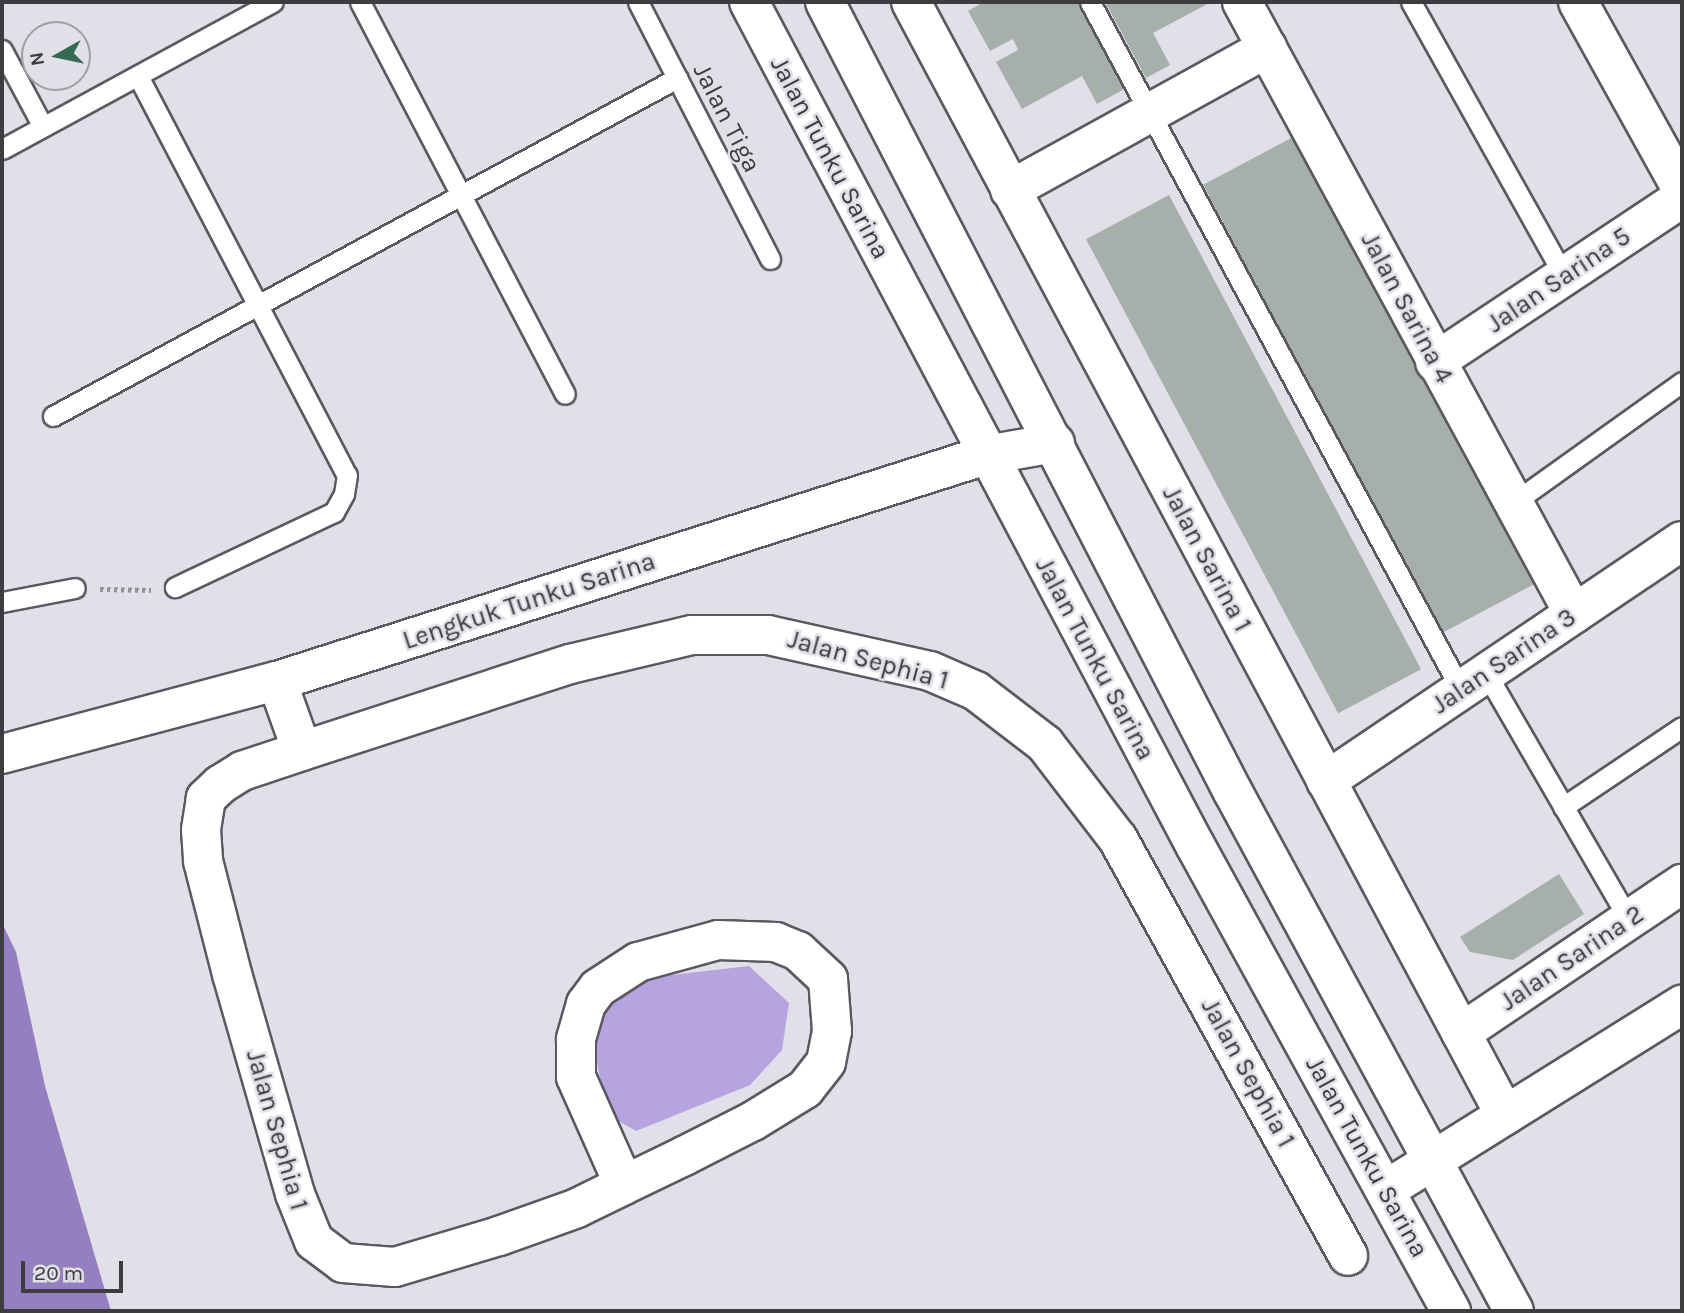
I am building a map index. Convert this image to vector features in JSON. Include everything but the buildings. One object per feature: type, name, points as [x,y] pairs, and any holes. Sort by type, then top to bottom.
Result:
[{"type":"street","name":"Jalan Tunku Sarina","points":[[749,2],[986,455],[1195,845],[1387,1189],[1451,1311]]},
{"type":"street","name":"Jalan Tunku Sarina","points":[[825,2],[1233,792],[1514,1311]]},
{"type":"street","name":"Jalan Sarina 1","points":[[911,2],[1504,1115]]},
{"type":"street","name":"Jalan Sarina 4","points":[[1242,2],[1574,614]]},
{"type":"street","points":[[1578,2],[1682,190]]},
{"type":"street","points":[[1010,190],[1267,48]]},
{"type":"street","name":"Jalan Sarina 5","points":[[1435,362],[1682,198]]},
{"type":"street","name":"Lengkuk Tunku Sarina","points":[[3,747],[278,681],[986,455],[1055,443]]},
{"type":"street","name":"Jalan Sarina 3","points":[[1326,781],[1682,541]]},
{"type":"street","name":"Jalan Sephia 1","points":[[624,1185],[576,1077],[576,1040],[586,1004],[598,988],[638,962],[718,940],[776,942],[815,963],[831,992],[830,1048],[819,1074],[805,1089],[753,1121],[624,1185],[499,1236],[395,1267],[343,1263],[314,1241],[295,1194],[232,974],[203,861],[201,830],[206,798],[220,784],[242,771],[570,664],[692,635],[768,635],[930,671],[976,691],[1045,744],[1118,839],[1348,1256]]},
{"type":"street","points":[[278,681],[302,751]]},
{"type":"street","name":"Jalan Sarina 2","points":[[1461,1033],[1682,884]]},
{"type":"street","points":[[1387,1189],[1682,1005]]},
{"type":"lane","points":[[2,149],[273,2]]},
{"type":"lane","points":[[360,2],[565,394]]},
{"type":"lane","name":"Jalan Tiga","points":[[638,2],[770,259]]},
{"type":"lane","points":[[1090,2],[1149,111],[1474,681],[1563,807],[1629,920]]},
{"type":"lane","points":[[1411,2],[1564,276]]},
{"type":"lane","points":[[2,50],[42,125]]},
{"type":"lane","points":[[138,76],[347,475],[344,494],[334,512],[175,587]]},
{"type":"lane","points":[[53,416],[677,78]]},
{"type":"lane","points":[[1514,503],[1682,382]]},
{"type":"lane","points":[[2,601],[75,588]]},
{"type":"lane","points":[[1563,807],[1682,727]]},
{"type":"path","points":[[75,588],[146,591],[175,587]]},
{"type":"shaded area","points":[[2,923],[16,952],[45,1086],[111,1311],[2,1311]]},
{"type":"shaded area","points":[[749,966],[789,1003],[782,1050],[750,1085],[636,1131],[608,1115],[587,1016],[628,980]]}]
